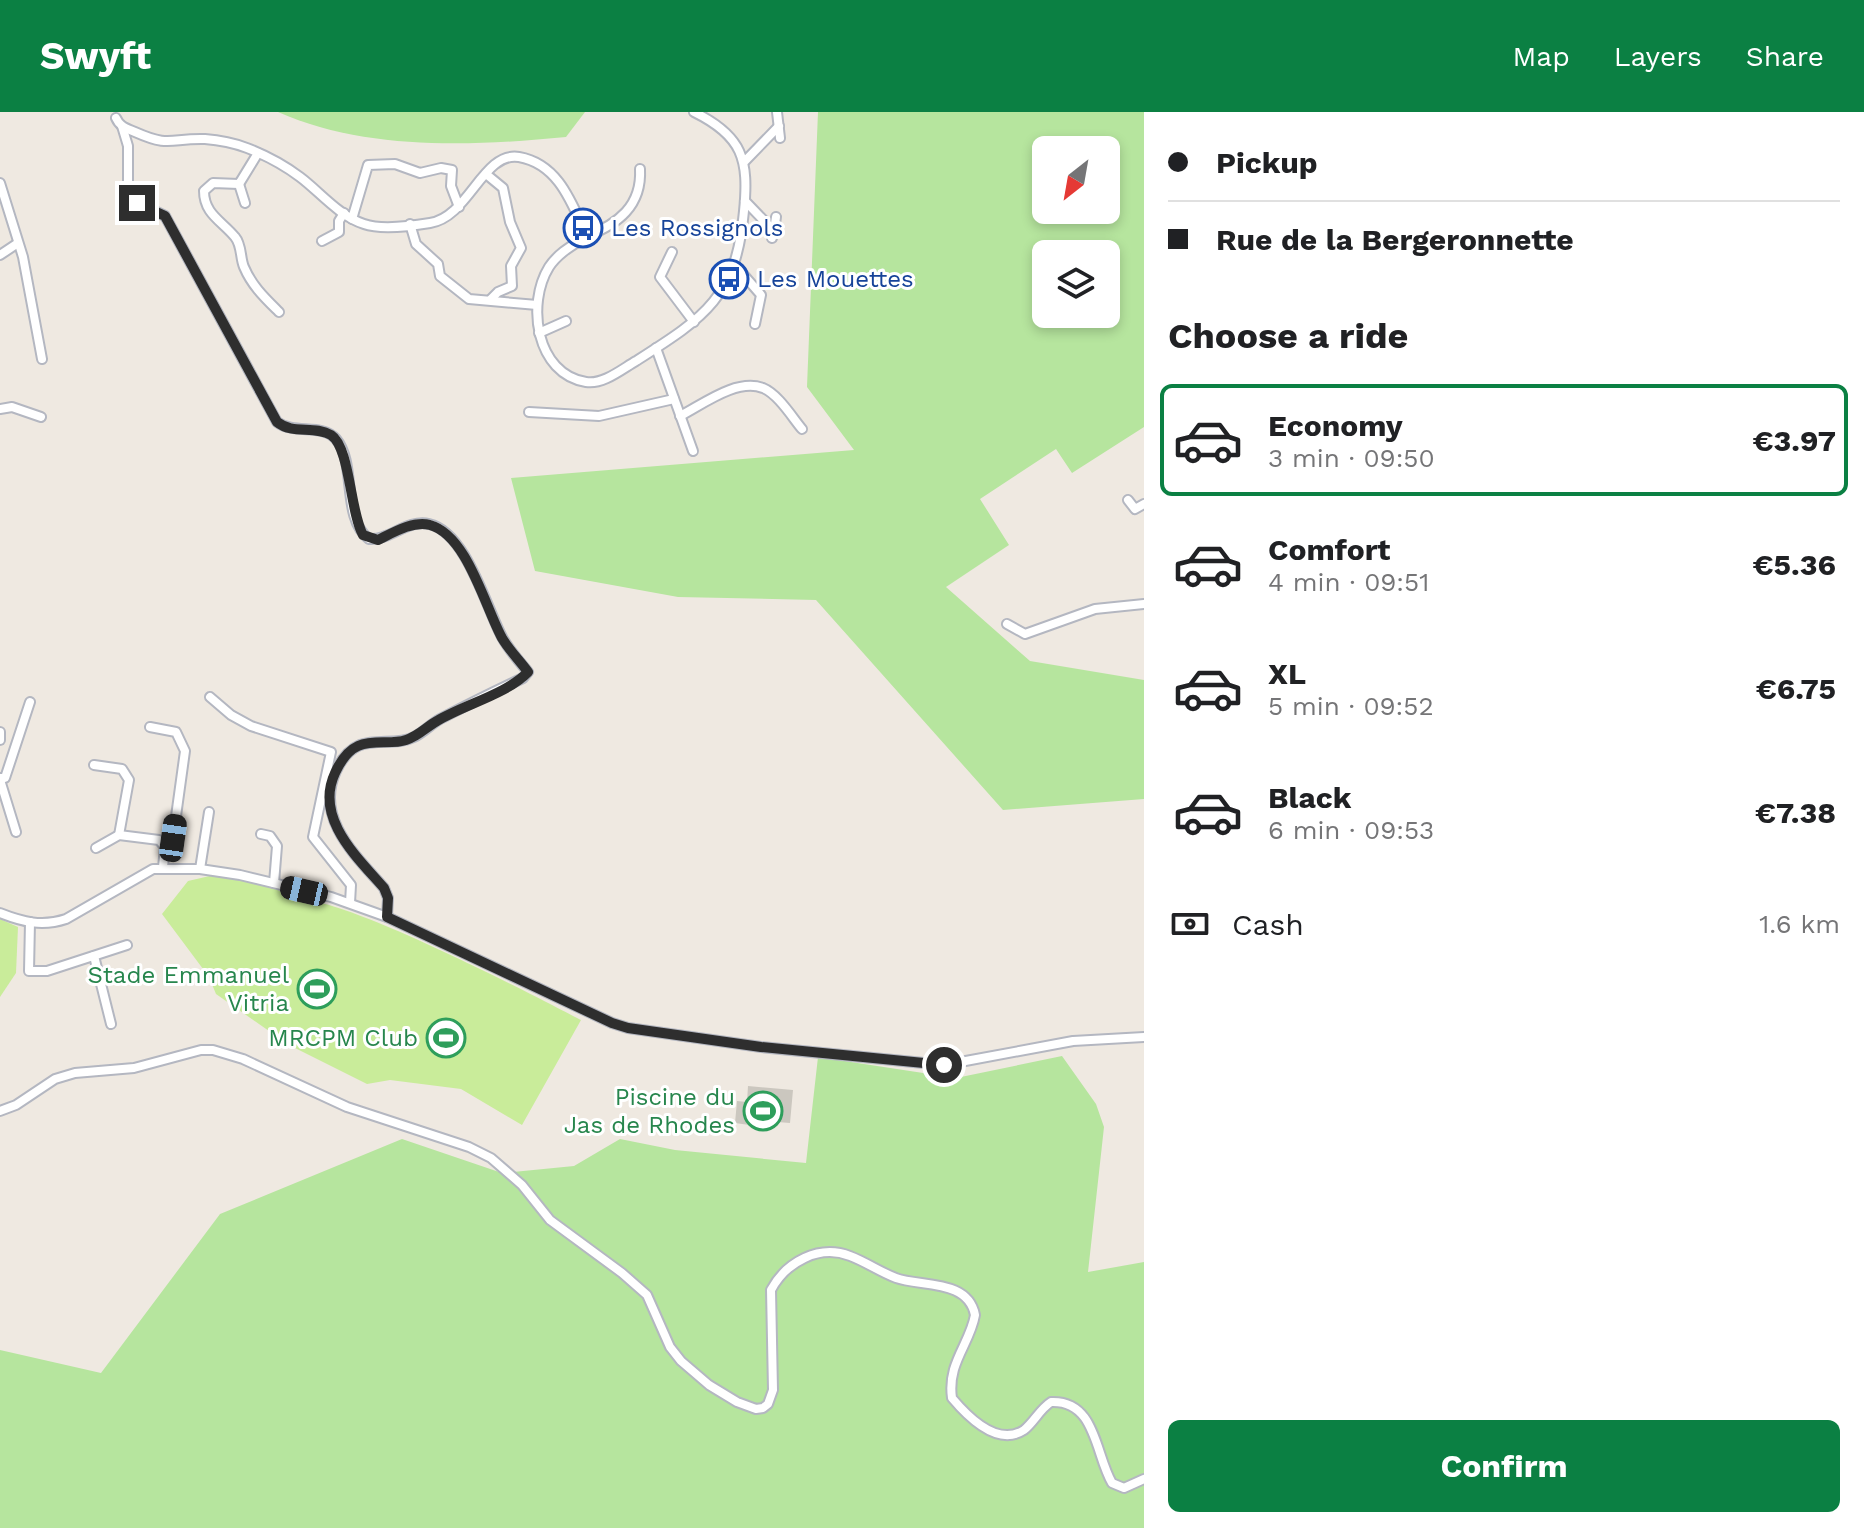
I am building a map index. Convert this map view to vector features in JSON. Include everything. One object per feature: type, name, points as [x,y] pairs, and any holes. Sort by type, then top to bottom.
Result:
[{"type":"street","points":[[106,112],[135,132],[163,143],[215,140],[258,153],[300,177],[348,216],[370,225],[437,221],[459,207],[496,162],[522,157],[547,169],[563,186],[587,236]]},
{"type":"street","points":[[640,169],[641,182],[632,206],[613,224],[587,236],[563,253],[549,268],[537,305],[539,333],[559,369],[585,382],[603,380],[694,322],[722,290],[735,265],[742,239],[745,161],[737,145],[716,124],[694,112]]},
{"type":"street","points":[[716,124],[717,112]]},
{"type":"street","points":[[777,112],[780,138]]},
{"type":"street","points":[[119,122],[128,146],[130,199],[165,216],[277,422],[288,428],[324,432],[336,439],[342,453],[357,523],[369,539],[378,540],[411,526],[428,524],[438,528],[466,558],[503,640],[528,672],[436,721],[416,736],[402,742],[383,740],[358,746],[342,758],[333,778],[331,815],[337,830],[384,888],[388,898],[387,917]]},
{"type":"street","points":[[745,161],[779,126]]},
{"type":"street","points":[[128,146],[135,132]]},
{"type":"street","points":[[245,203],[239,184],[258,153]]},
{"type":"street","points":[[322,241],[339,232],[339,221],[348,216],[368,165],[395,164],[420,173],[441,168],[452,170],[451,186],[459,207]]},
{"type":"street","points":[[486,174],[503,188],[510,222],[521,248],[511,266],[512,286],[491,299]]},
{"type":"street","points":[[0,183],[18,243],[42,359]]},
{"type":"street","points":[[239,184],[213,183],[204,191],[204,197],[216,220],[238,241],[242,263],[253,286],[279,312]]},
{"type":"street","points":[[745,201],[773,234],[776,217]]},
{"type":"street","points":[[410,224],[416,244],[438,264],[440,276],[469,299],[537,305]]},
{"type":"street","points":[[0,255],[18,243]]},
{"type":"street","points":[[672,252],[656,279],[694,322]]},
{"type":"street","points":[[735,265],[761,295],[755,324]]},
{"type":"street","points":[[539,333],[566,321]]},
{"type":"street","points":[[656,348],[693,451]]},
{"type":"street","points":[[680,416],[730,390],[758,387],[765,388],[781,403],[802,429]]},
{"type":"street","points":[[529,412],[599,416],[674,399]]},
{"type":"street","points":[[0,409],[12,407],[41,417]]},
{"type":"street","points":[[1128,500],[1135,509],[1144,504]]},
{"type":"street","points":[[1007,624],[1025,634],[1095,609],[1144,604]]},
{"type":"street","points":[[210,697],[231,715],[251,726],[331,752],[313,837],[351,885],[350,903]]},
{"type":"street","points":[[16,832],[0,779],[5,778],[30,702]]},
{"type":"street","points":[[150,727],[176,732],[185,751],[173,838],[165,847],[163,867]]},
{"type":"street","points":[[0,732],[0,740]]},
{"type":"street","points":[[94,765],[122,769],[129,780],[119,835]]},
{"type":"street","points":[[200,869],[209,812]]},
{"type":"street","points":[[261,834],[270,836],[277,846],[274,883]]},
{"type":"street","points":[[96,848],[119,835],[159,840],[165,847]]},
{"type":"street","points":[[0,913],[30,922],[51,924],[66,919],[137,876],[163,867],[200,869],[274,883],[350,903],[387,917],[628,1028],[761,1047],[944,1065],[1073,1041],[1144,1037]]},
{"type":"street","points":[[30,922],[29,971],[47,971],[127,945]]},
{"type":"street","points":[[94,956],[111,1024]]},
{"type":"street","points":[[0,1111],[66,1075],[134,1068],[201,1050],[225,1052],[347,1107],[400,1127],[469,1147],[491,1158],[509,1171],[559,1228],[647,1295],[670,1347],[681,1361],[709,1385],[748,1407],[763,1408],[768,1404],[773,1390],[771,1290],[778,1277],[799,1260],[813,1255],[841,1254],[894,1277],[945,1287],[968,1300],[975,1315],[959,1352],[951,1388],[952,1398],[989,1430],[1001,1435],[1015,1435],[1027,1428],[1051,1402],[1067,1403],[1083,1416],[1094,1435],[1112,1483],[1124,1488],[1144,1479]]},
{"type":"green space","points":[[278,112],[585,112],[566,137],[457,143],[347,134]]},
{"type":"green space","points":[[818,112],[1144,112],[1144,427],[1072,473],[1056,449],[980,499],[1009,545],[946,587],[1030,661],[1144,680],[1144,799],[1003,810],[816,600],[678,597],[535,571],[511,478],[854,450],[807,387]]},
{"type":"green space","points":[[214,875],[268,886],[295,902],[313,901],[346,910],[481,969],[581,1020],[522,1125],[461,1089],[390,1080],[367,1084],[289,1045],[216,994],[209,977],[162,914],[188,881]]},
{"type":"green space","points":[[0,919],[18,927],[16,973],[0,997]]},
{"type":"green space","points":[[1062,1056],[1096,1104],[1104,1127],[1088,1272],[1144,1262],[1144,1528],[0,1528],[0,1350],[101,1373],[220,1214],[402,1139],[502,1173],[574,1166],[620,1139],[675,1150],[806,1163],[818,1057],[956,1078]]},
{"type":"building","name":"Piscine du Jas de Rhodes","points":[[748,1086],[793,1090],[790,1123],[765,1121],[764,1127],[735,1123],[737,1101],[747,1102]]},
{"type":"place","name":"Les Rossignols","points":[[583,228]]},
{"type":"place","name":"Les Mouettes","points":[[729,279]]},
{"type":"place","name":"Stade Emmanuel Vitria","points":[[317,989]]},
{"type":"place","name":"MRCPM Club","points":[[446,1038]]},
{"type":"place","name":"Piscine du Jas de Rhodes","points":[[763,1111]]},
{"type":"route","points":[[137,203],[165,216],[277,422],[288,428],[324,432],[339,443],[357,523],[363,535],[378,540],[421,524],[438,528],[466,558],[503,640],[528,672],[523,678],[436,721],[416,736],[402,742],[383,740],[358,746],[342,758],[333,778],[331,815],[337,830],[384,888],[388,898],[387,917],[628,1028],[761,1047],[806,1049],[944,1065]]}]
